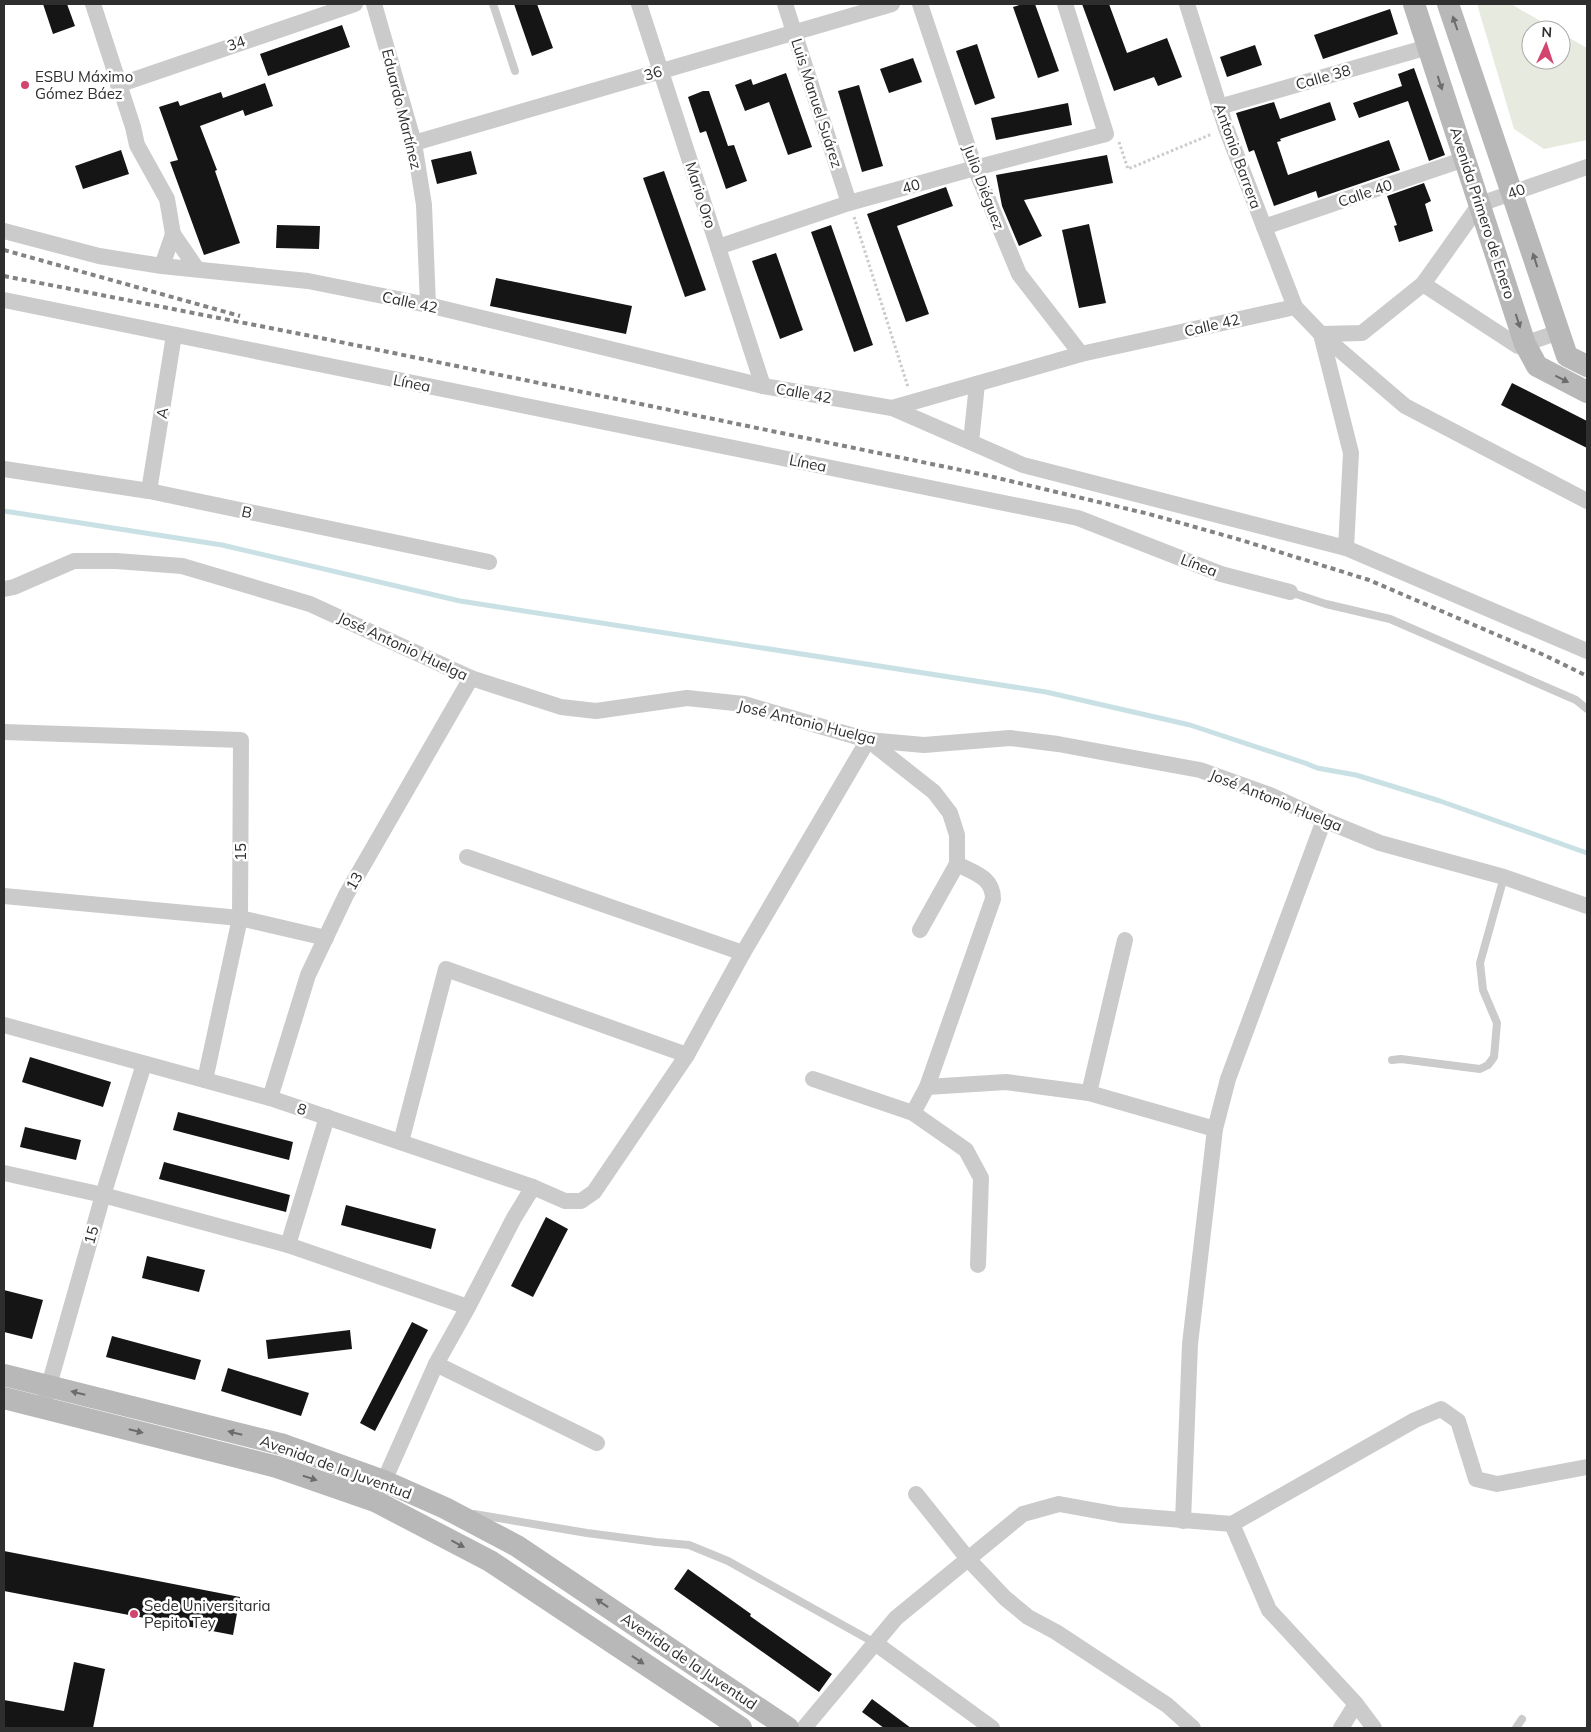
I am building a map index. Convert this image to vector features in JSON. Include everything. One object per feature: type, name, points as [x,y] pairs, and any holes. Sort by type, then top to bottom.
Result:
[{"type":"main road","name":"Avenida Primero de Enero","points":[[1414,4],[1525,344],[1537,366],[1587,392]]},
{"type":"main road","points":[[1448,4],[1567,356],[1587,366]]},
{"type":"main road","name":"Avenida de la Juventud","points":[[4,1375],[284,1445],[380,1491],[490,1560],[741,1728]]},
{"type":"main road","name":"Avenida de la Juventud","points":[[4,1398],[445,1508],[516,1546],[788,1728]]},
{"type":"main road","points":[[277,1467],[284,1445]]},
{"type":"street","points":[[93,4],[133,127],[137,145],[167,199],[173,234],[197,268]]},
{"type":"street","name":"34","points":[[118,85],[356,4]]},
{"type":"street","name":"Eduardo Martínez","points":[[374,4],[414,143],[424,205],[428,305]]},
{"type":"street","name":"Mario Oro","points":[[639,4],[763,386]]},
{"type":"street","name":"Luis Manuel Suárez","points":[[785,4],[850,203]]},
{"type":"street","name":"36","points":[[414,143],[892,4]]},
{"type":"street","name":"Julio Diéguez","points":[[920,4],[975,168],[1019,274],[1081,354]]},
{"type":"street","points":[[1064,4],[1106,134]]},
{"type":"street","name":"Antonio Barrera","points":[[1186,4],[1226,128],[1295,307]]},
{"type":"street","name":"Calle 38","points":[[1219,107],[1428,47]]},
{"type":"street","name":"40","points":[[718,247],[850,203],[1106,134]]},
{"type":"street","name":"Calle 40","points":[[1264,227],[1465,158]]},
{"type":"street","name":"40","points":[[1480,204],[1587,167]]},
{"type":"street","points":[[1320,334],[1362,333],[1423,284],[1480,204]]},
{"type":"street","name":"Calle 42","points":[[4,231],[99,256],[162,266],[197,268],[308,281],[428,305],[763,386],[892,408],[1081,354],[1295,307]]},
{"type":"street","points":[[162,266],[173,234]]},
{"type":"street","points":[[1423,284],[1518,346],[1559,332]]},
{"type":"street","name":"Línea","points":[[4,300],[1078,518],[1221,574],[1290,592]]},
{"type":"street","points":[[1295,307],[1320,334],[1405,406],[1587,501]]},
{"type":"street","points":[[1320,334],[1351,453],[1346,548]]},
{"type":"street","name":"A","points":[[149,491],[174,335]]},
{"type":"street","points":[[971,442],[977,384]]},
{"type":"street","points":[[892,408],[1023,465],[1346,548],[1587,651]]},
{"type":"street","name":"B","points":[[4,469],[149,491],[489,562]]},
{"type":"street","name":"José Antonio Huelga","points":[[4,589],[14,587],[74,561],[116,561],[182,566],[310,604],[472,678],[561,707],[596,711],[687,698],[744,704],[868,740],[924,744],[1010,738],[1058,744],[1200,770],[1270,795],[1380,843],[1504,877],[1587,906]]},
{"type":"street","name":"13","points":[[270,1098],[308,975],[346,895],[472,678]]},
{"type":"street","name":"15","points":[[4,732],[241,740],[240,918],[205,1080]]},
{"type":"street","points":[[401,1142],[446,969],[687,1055],[743,953],[868,740],[934,792],[950,813],[957,835],[957,864],[920,930]]},
{"type":"street","points":[[1182,1521],[1190,1344],[1215,1128],[1228,1079],[1324,820]]},
{"type":"street","points":[[467,857],[743,953]]},
{"type":"street","points":[[913,1113],[927,1087],[992,899],[993,890],[988,882],[957,864]]},
{"type":"street","points":[[4,896],[240,918],[326,938]]},
{"type":"street","points":[[1089,1093],[1125,940]]},
{"type":"street","name":"8","points":[[4,1025],[270,1098],[534,1187],[564,1201],[581,1201],[594,1192],[687,1055]]},
{"type":"street","name":"15","points":[[43,1407],[103,1195],[144,1064]]},
{"type":"street","points":[[813,1079],[913,1113],[966,1150],[981,1178],[978,1265]]},
{"type":"street","points":[[927,1087],[1006,1082],[1089,1093],[1215,1128]]},
{"type":"street","points":[[288,1245],[327,1117]]},
{"type":"street","points":[[4,1173],[103,1195],[288,1245],[468,1307]]},
{"type":"street","points":[[380,1491],[436,1364],[514,1218],[534,1187]]},
{"type":"street","points":[[436,1364],[597,1443]]},
{"type":"street","points":[[804,1728],[896,1618],[1022,1514],[1059,1504],[1120,1515],[1232,1524],[1415,1420],[1441,1409],[1458,1421],[1476,1478],[1497,1484],[1587,1467]]},
{"type":"street","points":[[916,1494],[968,1559],[1005,1598],[1028,1617],[1056,1632],[1168,1705],[1193,1728]]},
{"type":"street","points":[[1232,1524],[1269,1610],[1356,1704],[1374,1728]]},
{"type":"street","points":[[875,1643],[992,1728]]},
{"type":"street","points":[[1341,1728],[1356,1704]]},
{"type":"lane","points":[[493,4],[515,71]]},
{"type":"lane","name":"Línea","points":[[1290,592],[1326,604],[1390,619],[1576,700],[1587,709]]},
{"type":"lane","points":[[1392,1060],[1401,1059],[1480,1069],[1488,1065],[1494,1057],[1497,1023],[1483,990],[1480,963],[1504,877]]},
{"type":"lane","points":[[445,1508],[577,1532],[689,1545],[728,1561],[875,1643]]},
{"type":"lane","points":[[1516,1728],[1522,1718]]},
{"type":"path","points":[[1106,134],[1117,137],[1128,169],[1226,128]]},
{"type":"path","points":[[850,203],[913,402]]},
{"type":"shaded area","points":[[1477,4],[1511,4],[1539,20],[1521,20],[1521,70],[1571,70],[1571,39],[1587,48],[1587,140],[1544,149],[1514,129]]},
{"type":"building","points":[[43,4],[67,4],[75,26],[53,34]]},
{"type":"building","points":[[514,4],[537,4],[553,48],[532,56]]},
{"type":"building","points":[[1023,4],[1035,4],[1059,71],[1038,78],[1013,7]]},
{"type":"building","points":[[1082,4],[1109,4],[1127,53],[1167,38],[1182,77],[1158,86],[1154,77],[1114,91]]},
{"type":"building","points":[[1390,9],[1398,34],[1323,59],[1314,35]]},
{"type":"building","points":[[342,25],[350,47],[268,76],[260,54]]},
{"type":"building","points":[[977,44],[995,98],[975,105],[956,51]]},
{"type":"building","points":[[1255,45],[1262,65],[1227,77],[1220,57]]},
{"type":"building","points":[[913,58],[922,82],[889,93],[880,69]]},
{"type":"building","points":[[1414,68],[1445,155],[1429,161],[1408,101],[1359,118],[1353,103],[1402,86],[1398,74]]},
{"type":"building","points":[[786,73],[812,147],[788,155],[769,102],[745,111],[735,85],[751,79],[753,85]]},
{"type":"building","points":[[265,83],[273,106],[245,116],[243,110],[200,126],[217,170],[215,171],[240,243],[204,255],[170,162],[178,160],[159,107],[178,101],[180,106],[221,92],[223,98]]},
{"type":"building","points":[[859,85],[883,166],[862,172],[838,91]]},
{"type":"building","points":[[703,91],[709,91],[728,146],[734,145],[747,181],[726,189],[706,131],[700,133],[688,97]]},
{"type":"building","points":[[1274,102],[1280,119],[1330,102],[1336,120],[1280,139],[1281,141],[1277,142],[1288,175],[1389,140],[1400,170],[1318,198],[1316,191],[1274,206],[1254,150],[1249,152],[1236,113]]},
{"type":"building","points":[[1068,103],[1072,125],[996,140],[991,118]]},
{"type":"building","points":[[121,150],[129,174],[83,189],[75,166]]},
{"type":"building","points":[[471,151],[477,174],[437,184],[431,160]]},
{"type":"building","points":[[1107,155],[1113,183],[1024,200],[1042,236],[1019,246],[1002,206],[996,175]]},
{"type":"building","points":[[664,171],[706,290],[685,297],[643,178]]},
{"type":"building","points":[[1424,183],[1431,201],[1425,204],[1433,231],[1399,242],[1394,226],[1397,225],[1387,196]]},
{"type":"building","points":[[946,187],[953,206],[897,226],[929,314],[906,322],[867,214]]},
{"type":"building","points":[[1089,224],[1106,303],[1079,308],[1062,230]]},
{"type":"building","points":[[277,225],[320,226],[319,249],[276,248]]},
{"type":"building","points":[[831,225],[873,345],[854,352],[811,232]]},
{"type":"building","points":[[776,253],[803,330],[780,339],[752,261]]},
{"type":"building","points":[[496,278],[632,306],[626,334],[490,306]]},
{"type":"building","points":[[1512,383],[1587,421],[1587,448],[1501,405]]},
{"type":"building","points":[[30,1057],[111,1082],[103,1107],[22,1082]]},
{"type":"building","points":[[178,1112],[293,1142],[289,1160],[173,1130]]},
{"type":"building","points":[[25,1127],[81,1140],[76,1160],[20,1147]]},
{"type":"building","points":[[164,1162],[290,1195],[286,1212],[159,1179]]},
{"type":"building","points":[[346,1205],[436,1229],[431,1249],[341,1225]]},
{"type":"building","points":[[546,1217],[568,1229],[533,1297],[511,1286]]},
{"type":"building","points":[[147,1256],[205,1270],[199,1292],[142,1278]]},
{"type":"building","points":[[4,1290],[43,1300],[32,1339],[4,1332]]},
{"type":"building","points":[[412,1322],[428,1330],[375,1431],[360,1423]]},
{"type":"building","points":[[350,1330],[352,1349],[268,1359],[266,1340]]},
{"type":"building","points":[[112,1336],[201,1360],[195,1380],[106,1357]]},
{"type":"building","points":[[228,1368],[309,1393],[301,1416],[221,1391]]},
{"type":"building","points":[[4,1551],[240,1597],[233,1635],[4,1591]]},
{"type":"building","points":[[688,1569],[832,1674],[819,1692],[674,1589]]},
{"type":"building","points":[[74,1662],[105,1669],[93,1728],[4,1728],[4,1700],[64,1711]]},
{"type":"building","points":[[872,1699],[911,1728],[884,1728],[862,1712]]},
{"type":"waterway","points":[[4,511],[222,545],[460,601],[1046,692],[1190,725],[1317,768],[1356,775],[1440,801],[1587,853]]},
{"type":"railway","points":[[4,250],[240,316]]},
{"type":"railway","points":[[4,276],[311,336],[985,475],[1149,514],[1241,540],[1369,580],[1544,655],[1587,676]]},
{"type":"place","name":"ESBU Máximo Gómez Báez","points":[[25,85]]},
{"type":"place","name":"Sede Universitaria Pepito Tey","points":[[134,1614]]}]
